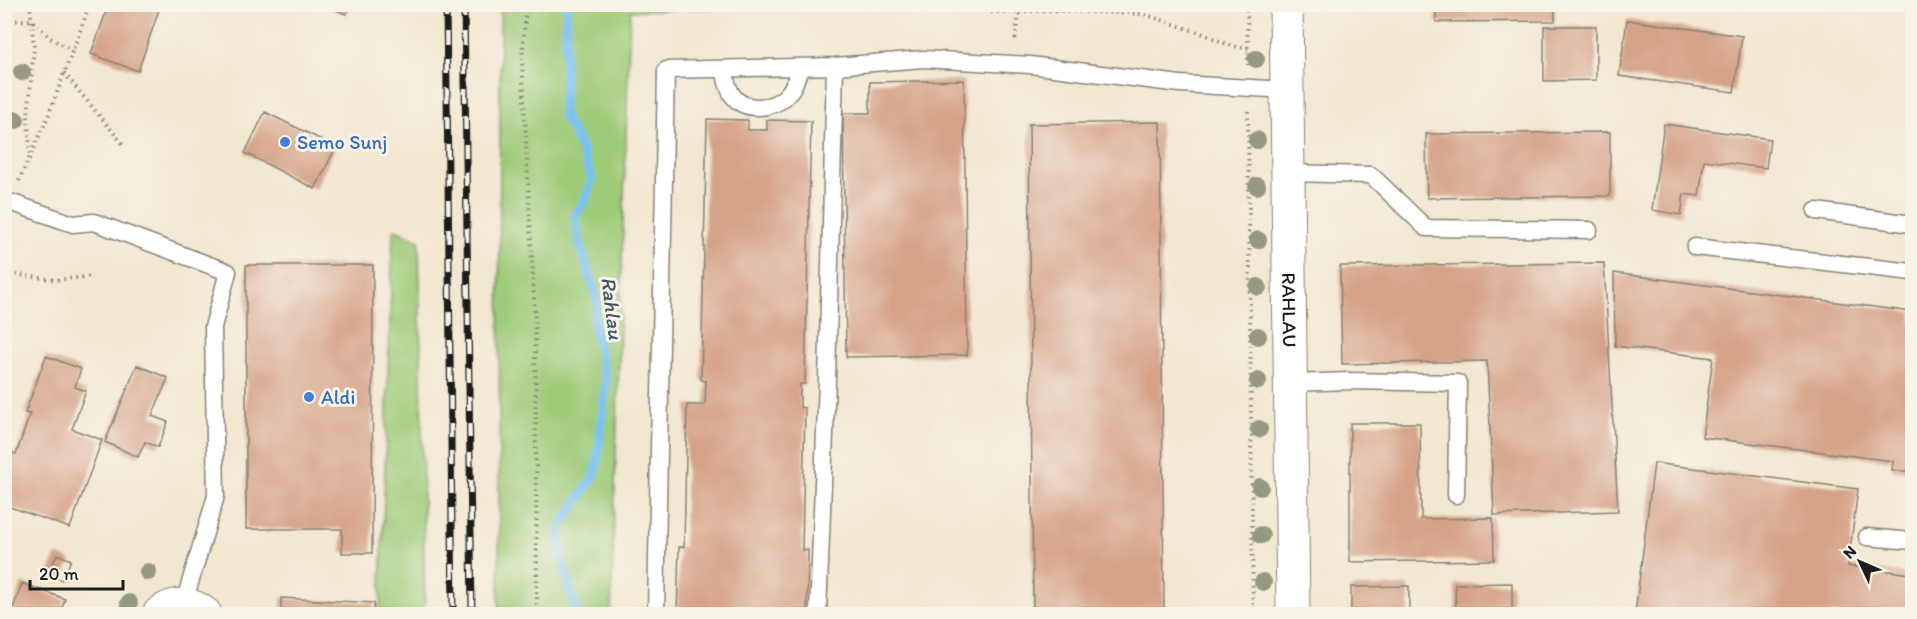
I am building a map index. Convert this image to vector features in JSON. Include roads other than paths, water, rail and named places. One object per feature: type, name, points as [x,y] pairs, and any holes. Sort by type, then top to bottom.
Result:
[{"type":"street","name":"RAHLAU","points":[[1286,4],[1293,615]]},
{"type":"lane","points":[[656,615],[666,70],[835,66],[923,59],[1030,65],[1180,84],[1287,90]]},
{"type":"lane","points":[[818,615],[835,66]]},
{"type":"lane","points":[[724,69],[732,96],[739,102],[755,107],[776,103],[785,97],[794,86],[800,67]]},
{"type":"lane","points":[[1288,173],[1371,176],[1426,228],[1589,230]]},
{"type":"lane","points":[[4,200],[73,224],[94,222],[228,272],[213,327],[216,496],[183,611]]},
{"type":"lane","points":[[1815,211],[1912,225]]},
{"type":"lane","points":[[1695,247],[1912,272]]},
{"type":"lane","points":[[1291,383],[1350,381],[1458,383],[1456,495]]},
{"type":"lane","points":[[1868,537],[1912,541]]},
{"type":"waterway","name":"Rahlau","points":[[567,4],[563,115],[579,144],[592,178],[585,201],[575,216],[580,244],[597,300],[594,328],[606,381],[596,473],[559,529],[563,564],[577,614]]},
{"type":"railway","points":[[446,4],[453,614]]},
{"type":"railway","points":[[464,4],[472,614]]},
{"type":"place","name":"Semo Sunj","points":[[285,142]]},
{"type":"place","name":"Aldi","points":[[309,397]]}]
